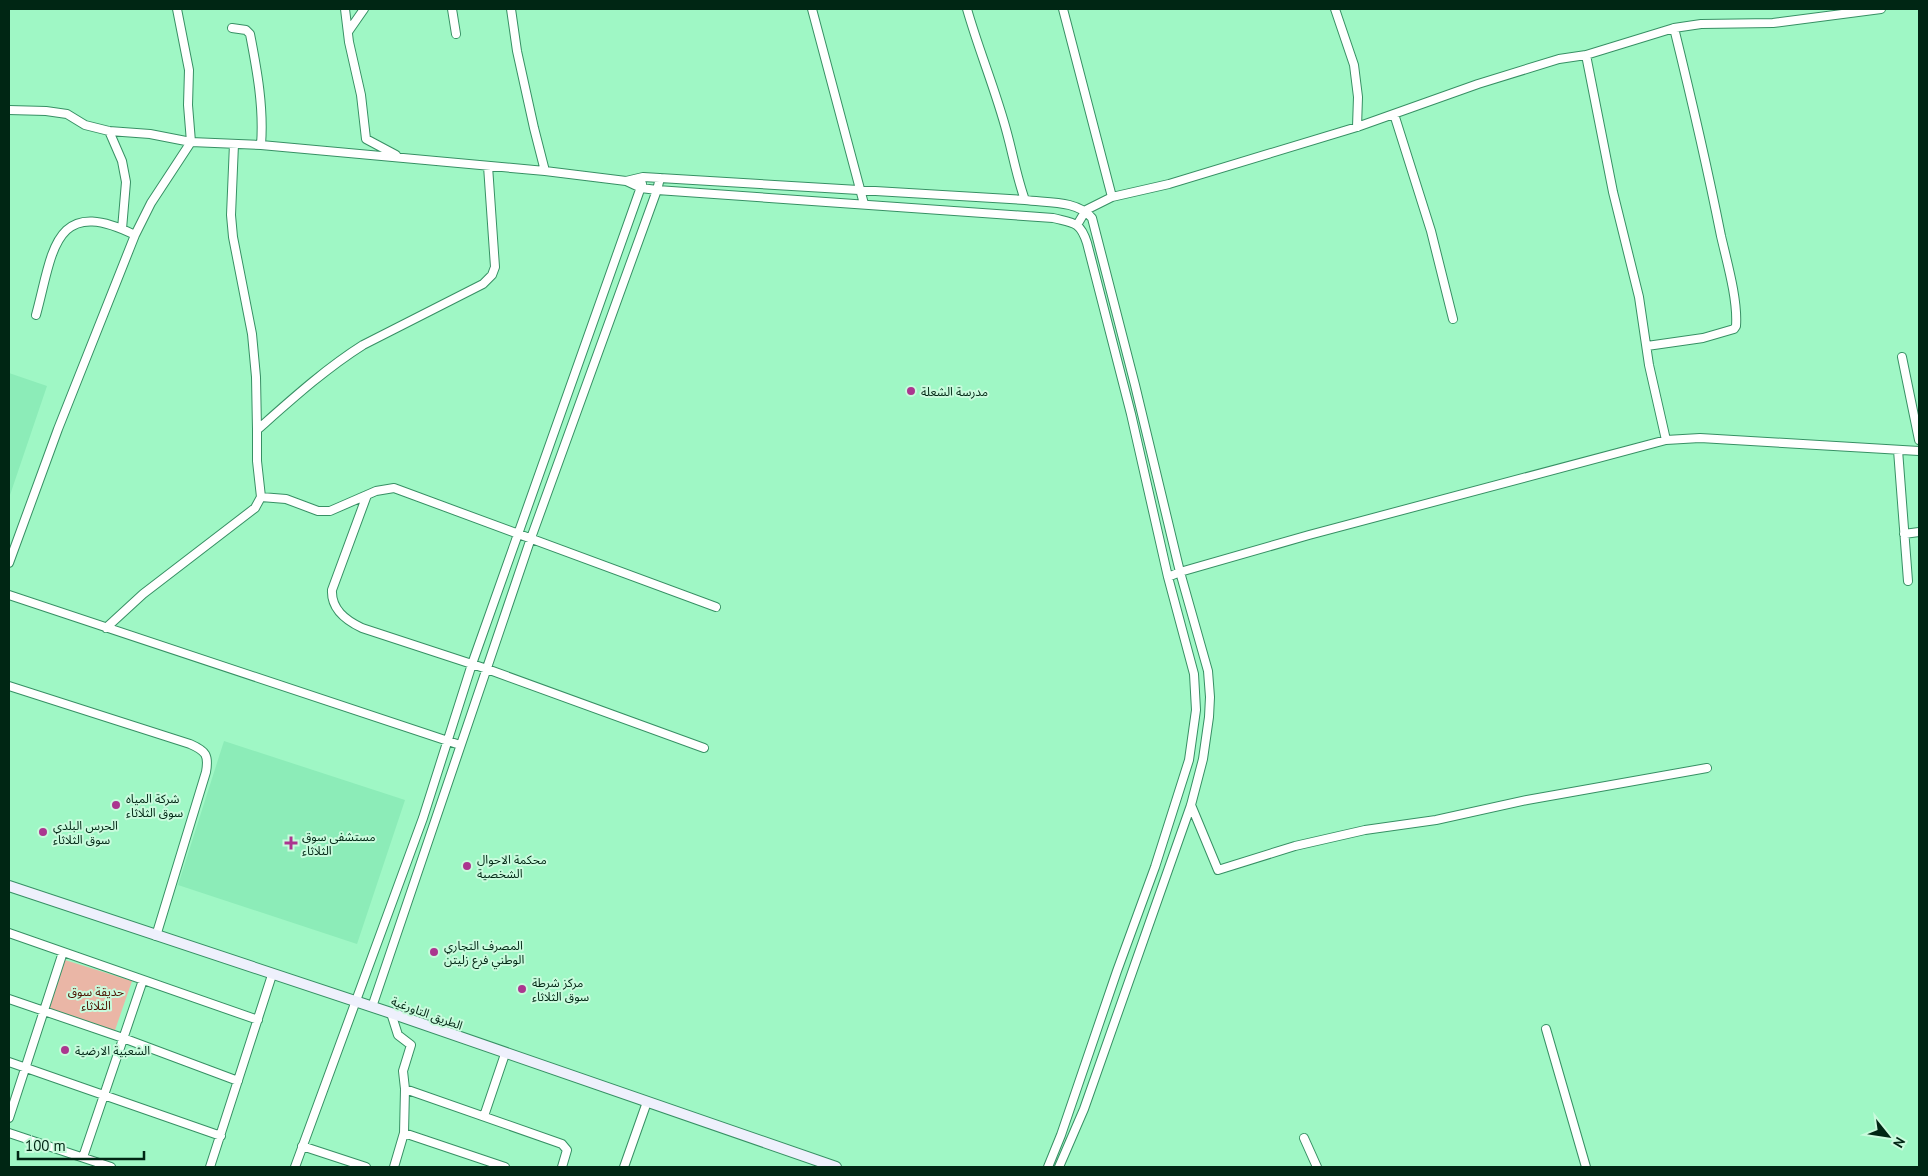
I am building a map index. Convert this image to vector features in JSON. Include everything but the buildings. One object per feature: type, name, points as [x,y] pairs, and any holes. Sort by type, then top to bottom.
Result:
[{"type":"street","points":[[9,563],[58,429],[135,235],[151,203],[191,142],[188,105],[189,70],[177,9]]},
{"type":"street","points":[[345,9],[361,94],[366,139],[399,156]]},
{"type":"street","points":[[348,32],[364,9]]},
{"type":"street","points":[[452,9],[456,34]]},
{"type":"street","points":[[511,9],[517,51],[545,171]]},
{"type":"street","points":[[812,9],[864,204]]},
{"type":"street","points":[[967,9],[1007,132],[1016,174],[1025,200]]},
{"type":"street","points":[[1063,9],[1112,197]]},
{"type":"street","points":[[1335,9],[1354,65],[1358,97],[1357,127]]},
{"type":"street","points":[[1077,225],[1086,210],[1112,197],[1169,184],[1357,127],[1478,84],[1559,58],[1586,55],[1674,28],[1701,24],[1773,23],[1881,9]]},
{"type":"street","points":[[232,28],[246,30],[250,34],[261,112],[261,145]]},
{"type":"street","points":[[1647,346],[1703,338],[1734,329],[1736,326],[1734,302],[1704,154],[1674,28]]},
{"type":"street","points":[[1586,55],[1613,192],[1639,297],[1666,440]]},
{"type":"street","points":[[9,110],[46,111],[67,114],[85,125],[191,142],[261,145],[399,156],[626,181],[640,188],[657,190],[1053,218],[1077,225],[1084,233],[1168,578],[1194,674],[1196,710],[1189,760],[1155,867],[1048,1167]]},
{"type":"street","points":[[1394,114],[1431,230],[1453,319]]},
{"type":"street","points":[[109,130],[122,161],[126,182],[122,229]]},
{"type":"street","points":[[106,628],[143,594],[255,508],[261,497],[256,462],[256,377],[252,334],[233,237],[234,144]]},
{"type":"street","points":[[257,430],[298,393],[363,345],[482,284],[492,275],[495,267],[488,166]]},
{"type":"street","points":[[626,181],[643,177],[1025,200],[1063,204],[1086,210],[1095,225],[1180,572],[1208,671],[1210,697],[1203,759],[1191,805],[1084,1109],[1059,1167]]},
{"type":"street","points":[[295,1167],[423,818],[472,664],[643,177]]},
{"type":"street","points":[[372,1007],[531,538],[660,178]]},
{"type":"street","points":[[36,315],[53,253],[60,235],[73,224],[89,220],[109,223],[135,235]]},
{"type":"street","points":[[1902,357],[1919,440]]},
{"type":"street","points":[[1123,388],[1135,385]]},
{"type":"street","points":[[1168,578],[1180,572],[1319,532],[1666,440],[1700,438],[1919,451]]},
{"type":"street","points":[[1898,450],[1908,581]]},
{"type":"street","points":[[261,497],[286,499],[318,511],[330,511],[376,491],[394,488],[716,607]]},
{"type":"street","points":[[368,494],[332,590],[334,605],[349,622],[487,669],[704,748]]},
{"type":"street","points":[[1904,534],[1919,532]]},
{"type":"street","points":[[9,595],[460,745]]},
{"type":"street","points":[[9,686],[190,744],[206,754],[208,761],[206,772],[156,936]]},
{"type":"street","points":[[1191,805],[1218,870],[1295,846],[1356,831],[1436,820],[1527,800],[1621,785],[1707,768]]},
{"type":"street","name":"الطريق التاورغية","points":[[9,886],[372,1007],[647,1102],[820,1165],[836,1167]]},
{"type":"street","points":[[9,933],[258,1020]]},
{"type":"street","points":[[9,1118],[63,952]]},
{"type":"street","points":[[1117,971],[1132,975]]},
{"type":"street","points":[[210,1167],[272,975]]},
{"type":"street","points":[[83,1157],[143,980]]},
{"type":"street","points":[[9,1000],[123,1038],[238,1081]]},
{"type":"street","points":[[391,1014],[398,1035],[411,1045],[403,1072],[405,1089],[404,1133],[394,1167]]},
{"type":"street","points":[[1546,1029],[1586,1167]]},
{"type":"street","points":[[484,1116],[505,1054]]},
{"type":"street","points":[[9,1062],[221,1136]]},
{"type":"street","points":[[405,1089],[562,1144],[566,1150],[562,1167]]},
{"type":"street","points":[[624,1167],[647,1102]]},
{"type":"street","points":[[9,1133],[111,1167]]},
{"type":"street","points":[[404,1133],[505,1167]]},
{"type":"street","points":[[1304,1138],[1317,1167]]},
{"type":"street","points":[[302,1146],[366,1167]]},
{"type":"shaded area","points":[[9,373],[47,386],[9,498]]},
{"type":"shaded area","name":"مستشفى سوق الثلاثاء","points":[[224,741],[405,800],[357,944],[178,885]]},
{"type":"green space","name":"حديقة سوق الثلاثاء","points":[[65,960],[132,981],[114,1033],[46,1010]]},
{"type":"place","name":"مدرسة الشعلة","points":[[911,391]]},
{"type":"place","name":"شركة المياه سوق الثلاثاء","points":[[116,805]]},
{"type":"place","name":"الحرس البلدي سوق الثلاثاء","points":[[43,832]]},
{"type":"place","name":"مستشفى سوق الثلاثاء","points":[[291,843]]},
{"type":"place","name":"محكمة الاحوال الشخصية","points":[[467,866]]},
{"type":"place","name":"المصرف التجاري الوطني فرع زليتن","points":[[434,952]]},
{"type":"place","name":"مركز شرطة سوق الثلاثاء","points":[[522,989]]},
{"type":"place","name":"الشعبية الارضية","points":[[65,1050]]}]
